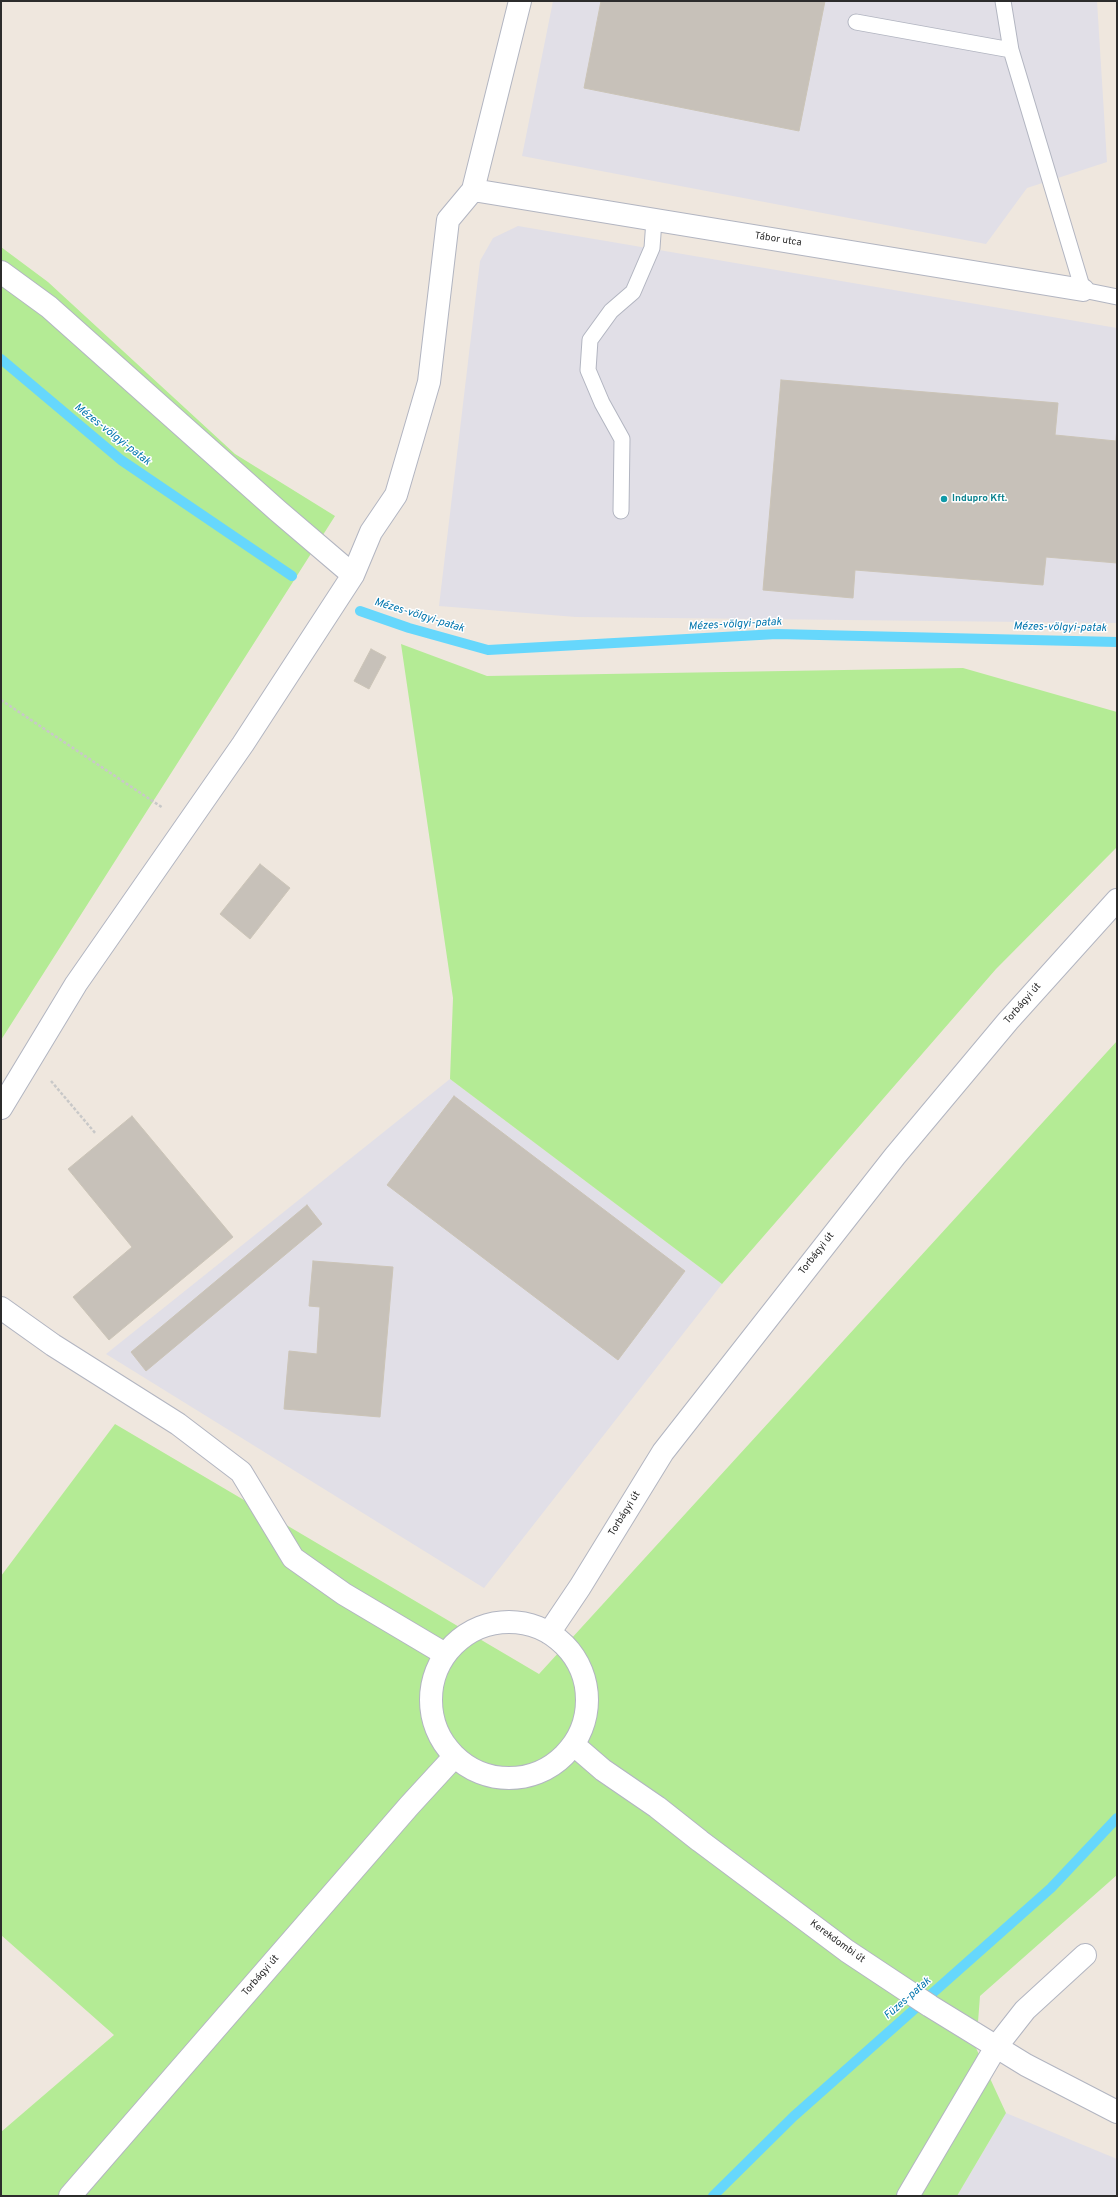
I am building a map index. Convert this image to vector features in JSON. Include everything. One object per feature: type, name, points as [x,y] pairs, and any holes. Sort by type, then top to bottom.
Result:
[{"type":"street","points":[[1,1108],[76,984],[243,744],[353,575],[371,532],[396,496],[429,382],[448,220],[472,190],[520,1]]},
{"type":"street","name":"Tábor utca","points":[[472,190],[1084,290]]},
{"type":"street","points":[[1,272],[49,307],[278,511],[353,575]]},
{"type":"street","name":"Torbágyi út","points":[[549,1633],[580,1587],[663,1452],[894,1156],[1008,1021],[1117,900]]},
{"type":"street","points":[[1,1308],[53,1344],[178,1424],[241,1472],[293,1558],[344,1594],[445,1654]]},
{"type":"street","points":[[504,1620],[524,1622],[549,1633],[564,1643],[579,1663],[587,1687],[587,1711],[574,1745],[551,1767],[531,1775],[509,1779],[487,1776],[467,1767],[454,1757],[439,1737],[432,1719],[430,1701],[432,1682],[445,1654],[465,1633],[484,1624],[504,1620]]},
{"type":"street","name":"Kerekdombi út","points":[[574,1745],[603,1770],[657,1807],[700,1842],[847,1951],[930,2006],[1026,2065],[1117,2112]]},
{"type":"street","name":"Torbágyi út","points":[[70,2196],[409,1806],[454,1757]]},
{"type":"street","points":[[908,2196],[996,2047],[1025,2010],[1085,1955]]},
{"type":"lane","points":[[1003,1],[1011,50],[1084,290],[1117,297]]},
{"type":"lane","points":[[856,22],[1011,50]]},
{"type":"lane","points":[[621,511],[622,439],[602,402],[588,370],[590,340],[611,311],[632,292],[652,248],[654,220]]},
{"type":"path","points":[[1,700],[187,824]]},
{"type":"path","points":[[32,1057],[96,1134]]},
{"type":"shaded area","points":[[553,1],[1097,1],[1107,162],[1027,188],[986,244],[522,156]]},
{"type":"shaded area","points":[[518,226],[1117,328],[1117,623],[576,617],[439,606],[480,261],[493,238]]},
{"type":"shaded area","points":[[450,1079],[722,1284],[484,1588],[106,1354]]},
{"type":"shaded area","points":[[1006,2113],[1117,2159],[1117,2196],[957,2196]]},
{"type":"green space","points":[[1,247],[48,282],[235,454],[335,516],[1,1040]]},
{"type":"green space","points":[[401,644],[487,676],[963,668],[1117,712],[1117,847],[996,969],[722,1284],[450,1079],[453,998]]},
{"type":"green space","points":[[1117,1041],[1117,1875],[980,1996],[976,2048],[1006,2113],[957,2196],[1,2196],[1,2132],[114,2035],[1,1935],[1,1576],[115,1424],[539,1674]]},
{"type":"building","points":[[601,1],[825,1],[799,131],[584,88]]},
{"type":"building","name":"Indupro Kft.","points":[[781,380],[1058,403],[1055,435],[1116,441],[1117,426],[1117,563],[1046,557],[1043,585],[855,570],[853,598],[763,590]]},
{"type":"building","points":[[371,649],[386,657],[369,689],[354,681]]},
{"type":"building","points":[[260,864],[290,888],[250,939],[220,914]]},
{"type":"building","points":[[454,1096],[685,1271],[618,1360],[387,1185]]},
{"type":"building","points":[[132,1116],[233,1237],[109,1340],[73,1297],[132,1247],[68,1169]]},
{"type":"building","points":[[307,1205],[322,1224],[146,1371],[131,1352]]},
{"type":"building","points":[[313,1261],[393,1267],[380,1417],[284,1409],[289,1351],[317,1354],[320,1307],[309,1306]]},
{"type":"waterway","name":"Mézes-völgyi-patak","points":[[1,359],[121,460],[292,576]]},
{"type":"waterway","name":"Mézes-völgyi-patak","points":[[360,611],[409,628],[488,650],[777,634],[1117,642]]},
{"type":"waterway","name":"Füzes-patak","points":[[713,2196],[794,2116],[1051,1888],[1117,1818]]},
{"type":"place","name":"Indupro Kft.","points":[[944,499]]}]
